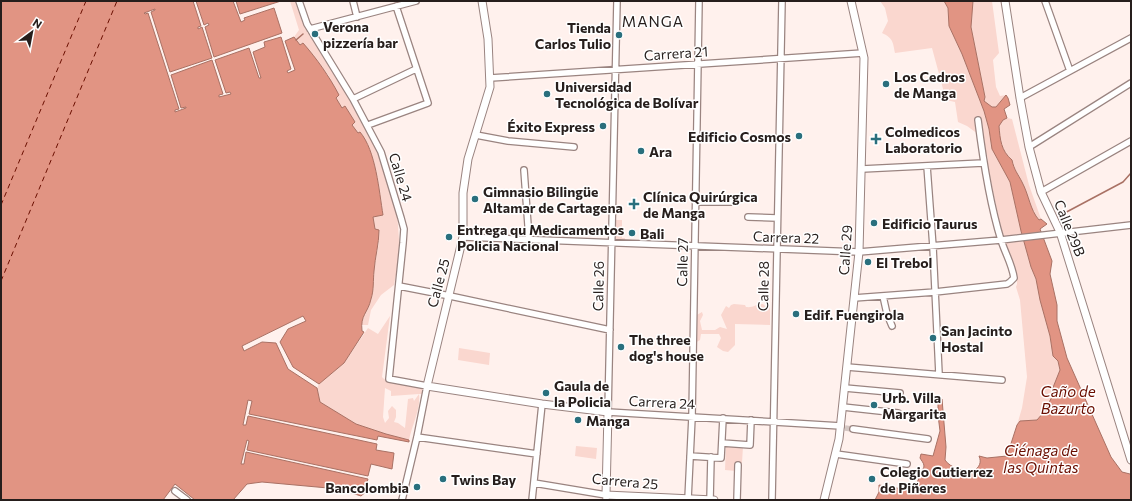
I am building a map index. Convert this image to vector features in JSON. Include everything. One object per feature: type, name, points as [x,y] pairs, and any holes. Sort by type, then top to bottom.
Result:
[{"type":"main road","name":"Calle 25","points":[[427,386],[463,237],[463,193],[468,159],[490,87],[488,39],[482,1]]},
{"type":"main road","name":"Calle 29","points":[[824,500],[842,427],[859,252],[862,168],[863,53],[851,1]]},
{"type":"main road","name":"Calle 29B","points":[[1005,1],[1029,147],[1041,192],[1060,232],[1131,460]]},
{"type":"main road","name":"Carrera 24","points":[[427,386],[542,404],[608,412]]},
{"type":"main road","name":"Calle 26","points":[[606,497],[608,412]]},
{"type":"main road","name":"Carrera 25","points":[[606,497],[714,500]]},
{"type":"street","name":"Calle 24","points":[[299,1],[307,24],[353,99],[381,152],[404,229],[389,379]]},
{"type":"street","points":[[353,1],[357,17]]},
{"type":"street","points":[[310,29],[416,1]]},
{"type":"street","name":"Calle 26","points":[[608,412],[617,1]]},
{"type":"street","name":"Calle 27","points":[[688,499],[692,417],[699,1]]},
{"type":"street","name":"Calle 28","points":[[772,500],[782,1]]},
{"type":"street","points":[[1045,1],[1070,71]]},
{"type":"street","points":[[368,126],[428,103],[396,6]]},
{"type":"street","points":[[1020,98],[1131,38]]},
{"type":"street","name":"Carrera 21","points":[[490,78],[863,53]]},
{"type":"street","points":[[353,99],[416,69]]},
{"type":"street","points":[[1029,147],[1131,83]]},
{"type":"street","points":[[854,298],[935,292],[1010,282],[1014,278],[983,164],[978,120]]},
{"type":"street","points":[[476,135],[508,141],[574,146]]},
{"type":"street","points":[[1041,192],[1131,141]]},
{"type":"street","points":[[862,168],[983,164]]},
{"type":"street","points":[[927,166],[933,247],[939,374]]},
{"type":"street","points":[[524,170],[529,239]]},
{"type":"street","points":[[696,202],[734,202]]},
{"type":"street","points":[[748,217],[777,218]]},
{"type":"street","name":"Carrera 22","points":[[463,237],[859,252],[1004,240],[1060,232],[1131,225]]},
{"type":"street","points":[[398,286],[448,295],[610,330]]},
{"type":"street","points":[[883,296],[887,314],[892,326]]},
{"type":"street","points":[[847,367],[1002,380]]},
{"type":"street","name":"Carrera 24","points":[[389,379],[427,386]]},
{"type":"street","name":"Calle 25","points":[[402,500],[427,386]]},
{"type":"street","points":[[845,388],[900,393]]},
{"type":"street","points":[[532,500],[542,404]]},
{"type":"street","points":[[843,407],[898,413]]},
{"type":"street","name":"Carrera 24","points":[[608,412],[773,421],[842,427]]},
{"type":"street","points":[[690,456],[722,458],[724,418]]},
{"type":"street","points":[[722,443],[750,445],[751,420]]},
{"type":"street","points":[[853,429],[928,439]]},
{"type":"street","points":[[417,437],[537,454]]},
{"type":"street","points":[[836,454],[907,464]]},
{"type":"street","points":[[710,500],[711,457]]},
{"type":"street","points":[[737,500],[738,466]]},
{"type":"street","name":"Carrera 25","points":[[534,484],[606,497]]},
{"type":"street","points":[[175,491],[187,500]]},
{"type":"shaded area","points":[[290,1],[295,1],[304,26],[364,123],[385,167],[397,211],[400,254],[394,285],[381,295],[371,310],[368,325],[361,325],[362,319],[371,300],[379,242],[379,230],[375,229],[373,217],[383,215],[375,169],[367,143],[353,127],[347,109],[345,107],[342,108],[336,98],[329,76],[302,43],[300,45],[294,37],[299,30]]},
{"type":"shaded area","points":[[880,1],[944,1],[948,8],[949,26],[962,54],[984,111],[992,149],[1010,182],[1021,231],[1036,280],[1050,336],[1053,356],[1058,361],[1060,370],[1052,390],[1052,397],[1043,413],[1037,420],[1020,421],[1017,425],[1022,408],[1027,377],[1020,300],[1016,287],[1017,276],[1001,229],[987,163],[988,158],[978,134],[967,126],[958,122],[955,102],[946,100],[932,48],[895,53],[892,41],[882,33],[888,21],[885,8]]},
{"type":"shaded area","points":[[973,1],[992,1],[999,53],[993,60],[996,87],[1000,96],[1006,95],[996,107],[992,107],[984,101],[985,97],[971,27]]},
{"type":"shaded area","points":[[1007,118],[1012,119],[1029,185],[1041,219],[1039,220],[1034,212],[1012,160],[1003,149],[999,126],[1003,120]]},
{"type":"shaded area","points":[[616,220],[622,220],[622,238],[625,238],[625,241],[616,241]]},
{"type":"shaded area","points":[[734,304],[745,305],[746,307],[761,304],[765,306],[770,305],[770,325],[735,324],[735,345],[728,352],[717,347],[721,338],[719,334],[701,334],[700,340],[695,343],[693,331],[697,329],[693,326],[695,316],[702,312],[703,315],[700,321],[702,330],[715,330],[720,327],[727,329],[721,315],[726,306],[729,308]]},
{"type":"shaded area","points":[[390,316],[382,377],[390,382],[422,387],[423,390],[422,394],[419,394],[418,411],[409,440],[356,424],[320,402],[317,388],[319,384],[344,363],[368,328],[378,334]],"holes":[[[385,388],[391,391],[391,396],[419,394],[414,401],[413,398],[408,399],[405,428],[394,422],[396,410],[392,406],[388,411],[389,418],[385,423],[383,417]]]},
{"type":"shaded area","points":[[459,348],[490,353],[489,365],[458,360]]},
{"type":"shaded area","points":[[726,445],[743,446],[742,463],[737,462],[736,471],[725,470]]},
{"type":"shaded area","points":[[576,446],[597,448],[596,459],[575,456]]},
{"type":"water","points":[[1,1],[193,1],[201,26],[198,27],[198,29],[202,27],[212,58],[170,72],[151,12],[155,9],[144,13],[148,13],[179,109],[175,110],[175,112],[186,107],[181,108],[171,75],[212,60],[223,94],[219,95],[219,97],[231,94],[230,92],[226,93],[215,60],[249,48],[259,78],[261,78],[253,52],[265,47],[264,42],[281,37],[291,69],[287,71],[288,73],[295,70],[285,41],[294,37],[300,45],[303,43],[318,61],[339,95],[336,98],[342,108],[345,106],[355,122],[352,125],[358,133],[360,132],[370,150],[378,183],[383,215],[373,217],[375,229],[379,230],[379,235],[372,296],[362,321],[362,331],[364,332],[344,363],[319,384],[293,367],[280,342],[288,329],[306,321],[303,316],[242,346],[244,351],[262,342],[276,343],[288,369],[317,388],[320,402],[356,424],[409,440],[409,442],[378,436],[377,440],[249,414],[252,401],[248,400],[243,425],[246,425],[248,416],[377,444],[376,450],[394,453],[392,469],[371,464],[368,476],[247,450],[249,441],[247,440],[241,464],[244,464],[246,452],[368,479],[365,489],[368,490],[361,496],[339,489],[262,482],[247,484],[233,500],[195,500],[175,484],[163,500],[1,500]]},
{"type":"water","points":[[196,1],[233,1],[241,22],[245,20],[244,18],[274,8],[282,33],[214,57],[205,27],[209,25],[208,23],[204,25]]},
{"type":"water","points":[[236,1],[281,1],[240,14]]},
{"type":"water","name":"Ciénaga de las Quintas","points":[[944,1],[973,1],[971,27],[985,97],[984,101],[992,107],[996,107],[1006,95],[1008,98],[1010,105],[1004,109],[1007,118],[1003,120],[999,126],[1003,149],[1012,160],[1036,216],[1039,220],[1041,219],[1047,224],[1040,229],[1052,261],[1050,274],[1057,305],[1057,321],[1067,358],[1111,457],[1122,472],[1131,475],[1131,500],[875,500],[879,492],[879,485],[914,491],[924,466],[920,458],[921,454],[933,456],[940,431],[938,398],[942,399],[946,447],[945,460],[947,463],[958,469],[974,471],[980,465],[979,456],[987,458],[1007,456],[1017,425],[1020,421],[1037,420],[1043,413],[1052,397],[1052,390],[1060,370],[1058,361],[1053,356],[1050,336],[1036,279],[1021,231],[1010,182],[992,149],[984,111],[962,54],[949,26],[948,8]]},
{"type":"waterway","points":[[296,40],[303,34]]},
{"type":"waterway","points":[[1059,216],[1123,182],[1131,173]]},
{"type":"ferry route","points":[[1,205],[86,1]]},
{"type":"ferry route","points":[[1,281],[117,1]]},
{"type":"tunnel","points":[[845,428],[853,429]]},
{"type":"place","name":"Verona pizzería bar","points":[[315,34]]},
{"type":"place","name":"Tienda Carlos Tulio","points":[[619,35]]},
{"type":"place","name":"Los Cedros de Manga","points":[[886,84]]},
{"type":"place","name":"Universidad Tecnológica de Bolívar","points":[[547,94]]},
{"type":"place","name":"Éxito Express","points":[[603,126]]},
{"type":"place","name":"Edificio Cosmos","points":[[799,136]]},
{"type":"place","name":"Colmedicos Laboratorio","points":[[876,139]]},
{"type":"place","name":"Ara","points":[[641,151]]},
{"type":"place","name":"Gimnasio Bilingüe Altamar de Cartagena","points":[[475,199]]},
{"type":"place","name":"Clínica Quirúrgica de Manga","points":[[634,204]]},
{"type":"place","name":"Edificio Taurus","points":[[874,223]]},
{"type":"place","name":"Bali","points":[[632,233]]},
{"type":"place","name":"Entrega qu Medicamentos Policia Nacional","points":[[449,237]]},
{"type":"place","name":"El Trebol","points":[[868,262]]},
{"type":"place","name":"Edif. Fuengirola","points":[[796,314]]},
{"type":"place","name":"San Jacinto Hostal","points":[[933,338]]},
{"type":"place","name":"The three dog's house","points":[[621,347]]},
{"type":"place","name":"Gaula de la Policia","points":[[546,393]]},
{"type":"place","name":"Urb. Villa Margarita","points":[[874,405]]},
{"type":"place","name":"Manga","points":[[578,420]]},
{"type":"place","name":"Twins Bay","points":[[443,479]]},
{"type":"place","name":"Colegio Gutierrez de Piñeres","points":[[872,479]]},
{"type":"place","name":"Bancolombia","points":[[417,487]]},
{"type":"district","name":"MANGA","points":[[653,21]]},
{"type":"water label","name":"Caño de Bazurto","points":[[1068,400]]}]
